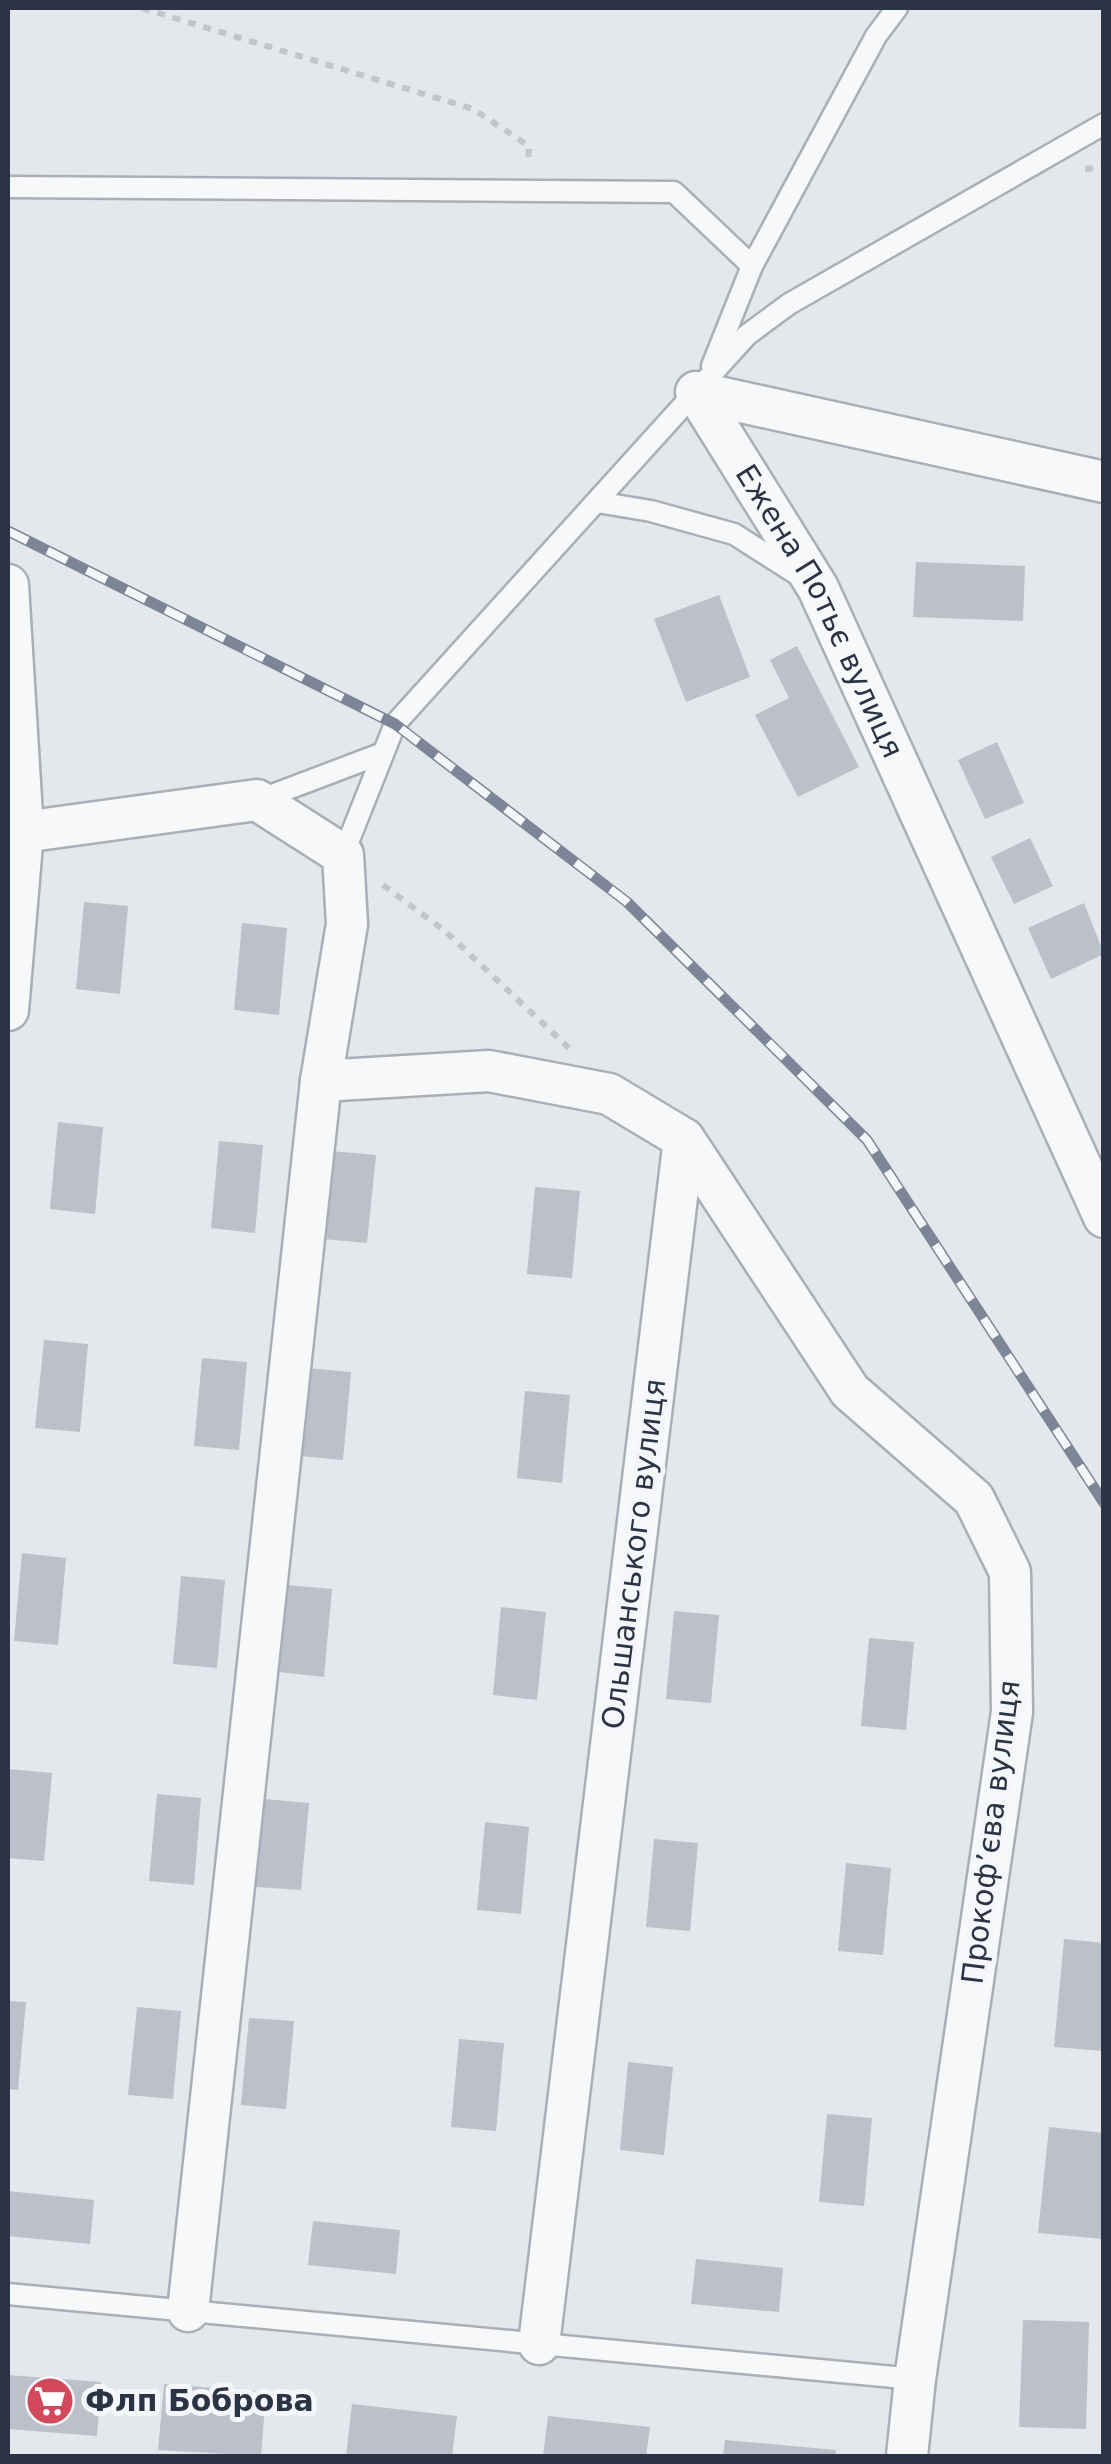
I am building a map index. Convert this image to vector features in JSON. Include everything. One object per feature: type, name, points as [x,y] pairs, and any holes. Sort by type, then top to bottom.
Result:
[{"type":"street","points":[[701,386],[1104,482]]},
{"type":"street","name":"Ежена Потьє вулиця","points":[[701,386],[818,588],[1104,1217]]},
{"type":"street","points":[[8,1010],[23,832],[14,779],[9,586]]},
{"type":"street","points":[[23,832],[257,800],[343,855],[347,924],[321,1081],[188,2311]]},
{"type":"street","points":[[321,1081],[489,1071],[609,1094],[684,1139]]},
{"type":"street","name":"Ольшанського вулиця","points":[[539,2344],[684,1139]]},
{"type":"street","name":"Прокоф’єва вулиця","points":[[684,1139],[850,1391],[974,1499],[1010,1572],[1012,1712],[915,2379],[908,2456]]},
{"type":"lane","points":[[701,386],[752,266],[876,36],[897,8]]},
{"type":"lane","points":[[343,855],[395,724],[748,335],[788,304],[1104,124]]},
{"type":"lane","points":[[8,188],[674,192],[752,266]]},
{"type":"lane","points":[[597,502],[734,534],[818,588]]},
{"type":"lane","points":[[257,800],[383,753]]},
{"type":"lane","points":[[8,2294],[915,2379]]},
{"type":"path","points":[[142,8],[473,109],[529,146],[526,190]]},
{"type":"path","points":[[343,855],[444,931],[552,1028],[609,1094]]},
{"type":"building","points":[[916,562],[1025,566],[1023,621],[913,617]]},
{"type":"building","points":[[719,595],[750,677],[686,702],[654,619]]},
{"type":"building","points":[[797,646],[859,767],[798,797],[755,715],[789,698],[770,660]]},
{"type":"building","points":[[997,742],[1024,803],[985,819],[958,760]]},
{"type":"building","points":[[1030,838],[1053,886],[1014,904],[991,857]]},
{"type":"building","points":[[84,902],[128,906],[120,994],[76,989]]},
{"type":"building","points":[[1084,903],[1104,954],[1051,979],[1028,928]]},
{"type":"building","points":[[242,923],[287,928],[279,1015],[234,1010]]},
{"type":"building","points":[[58,1122],[103,1127],[95,1214],[50,1209]]},
{"type":"building","points":[[219,1141],[263,1145],[255,1233],[211,1228]]},
{"type":"building","points":[[331,1151],[376,1155],[367,1243],[323,1239]]},
{"type":"building","points":[[535,1187],[580,1191],[572,1278],[527,1274]]},
{"type":"building","points":[[44,1340],[88,1344],[80,1432],[35,1428]]},
{"type":"building","points":[[202,1358],[247,1362],[239,1450],[194,1446]]},
{"type":"building","points":[[307,1368],[351,1372],[343,1460],[299,1456]]},
{"type":"building","points":[[525,1391],[570,1395],[562,1483],[517,1478]]},
{"type":"building","points":[[22,1553],[66,1558],[58,1645],[14,1641]]},
{"type":"building","points":[[181,1576],[225,1580],[217,1668],[173,1664]]},
{"type":"building","points":[[287,1585],[332,1589],[324,1677],[279,1672]]},
{"type":"building","points":[[501,1607],[546,1612],[537,1700],[493,1695]]},
{"type":"building","points":[[674,1611],[719,1615],[711,1703],[666,1699]]},
{"type":"building","points":[[869,1638],[914,1642],[906,1730],[861,1726]]},
{"type":"building","points":[[8,1769],[52,1773],[44,1861],[8,1858]]},
{"type":"building","points":[[157,1794],[201,1798],[194,1885],[149,1881]]},
{"type":"building","points":[[264,1799],[309,1803],[301,1890],[256,1887]]},
{"type":"building","points":[[485,1822],[529,1827],[521,1914],[477,1910]]},
{"type":"building","points":[[654,1839],[698,1843],[690,1931],[646,1927]]},
{"type":"building","points":[[846,1863],[891,1868],[883,1955],[838,1951]]},
{"type":"building","points":[[1064,1939],[1104,1943],[1104,2051],[1054,2047]]},
{"type":"building","points":[[8,2001],[26,2002],[18,2090],[8,2089]]},
{"type":"building","points":[[137,2007],[181,2011],[173,2099],[128,2095]]},
{"type":"building","points":[[249,2018],[294,2021],[286,2109],[241,2105]]},
{"type":"building","points":[[459,2039],[504,2043],[496,2131],[451,2127]]},
{"type":"building","points":[[628,2062],[673,2067],[664,2155],[620,2150]]},
{"type":"building","points":[[827,2114],[872,2118],[864,2206],[819,2202]]},
{"type":"building","points":[[1049,2127],[1104,2133],[1104,2239],[1038,2233]]},
{"type":"building","points":[[8,2191],[94,2200],[90,2244],[8,2236]]},
{"type":"building","points":[[313,2221],[400,2230],[396,2274],[308,2265]]},
{"type":"building","points":[[696,2259],[783,2268],[779,2312],[691,2304]]},
{"type":"building","points":[[1023,2320],[1089,2322],[1086,2429],[1019,2427]]},
{"type":"building","points":[[8,2375],[101,2382],[97,2436],[8,2429]]},
{"type":"building","points":[[164,2384],[266,2392],[261,2456],[158,2450]]},
{"type":"building","points":[[352,2404],[457,2416],[452,2456],[346,2456]]},
{"type":"building","points":[[548,2416],[650,2427],[646,2456],[543,2456]]},
{"type":"building","points":[[725,2440],[836,2450],[835,2456],[723,2456]]},
{"type":"railway","points":[[8,531],[395,724],[627,902],[867,1140],[1104,1503]]},
{"type":"place","name":"Флп Боброва","points":[[50,2401]]}]
